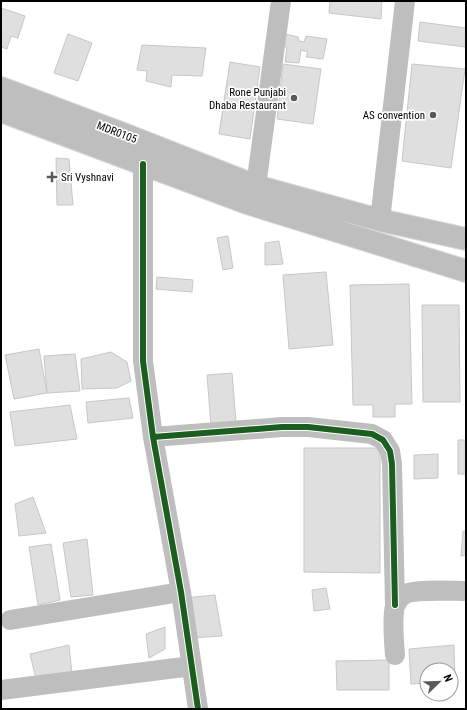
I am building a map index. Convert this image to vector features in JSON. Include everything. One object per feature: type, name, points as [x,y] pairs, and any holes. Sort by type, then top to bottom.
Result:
[{"type":"main road","name":"MDR0105","points":[[1,88],[232,176],[254,195],[466,239]]},
{"type":"main road","name":"MDR0105","points":[[1,112],[143,164],[254,195],[466,271]]},
{"type":"street","points":[[254,195],[281,1]]},
{"type":"street","points":[[380,220],[405,1]]},
{"type":"street","points":[[143,164],[143,362],[154,437],[181,592],[198,709]]},
{"type":"street","points":[[154,437],[282,427],[308,427],[372,434],[383,440],[390,451],[392,464],[395,655]]},
{"type":"street","points":[[395,605],[404,594],[413,592],[466,591]]},
{"type":"street","points":[[10,620],[181,592]]},
{"type":"street","points":[[1,690],[192,666]]},
{"type":"building","points":[[330,1],[382,1],[381,19],[329,13]]},
{"type":"building","points":[[1,8],[25,16],[18,38],[11,36],[7,49],[1,47]]},
{"type":"building","points":[[420,22],[466,28],[466,47],[418,41]]},
{"type":"building","points":[[68,34],[92,43],[78,81],[54,73]]},
{"type":"building","points":[[285,34],[298,37],[299,41],[304,42],[306,36],[327,39],[323,59],[306,57],[308,52],[301,50],[299,63],[285,62],[287,47],[282,46]]},
{"type":"building","points":[[142,45],[206,48],[202,76],[172,75],[171,87],[146,81],[147,71],[137,70]]},
{"type":"building","points":[[230,62],[260,67],[250,139],[219,134]]},
{"type":"building","points":[[283,64],[321,69],[313,124],[277,119]]},
{"type":"building","name":"AS convention","points":[[412,64],[465,69],[451,168],[402,161]]},
{"type":"building","points":[[56,158],[69,159],[73,205],[57,205]]},
{"type":"building","points":[[228,236],[233,268],[223,270],[217,238]]},
{"type":"building","points":[[279,241],[283,264],[265,265],[265,243]]},
{"type":"building","points":[[326,272],[333,345],[289,349],[283,275]]},
{"type":"building","points":[[157,277],[193,280],[192,292],[156,289]]},
{"type":"building","points":[[409,284],[412,404],[395,404],[395,417],[373,417],[373,405],[353,405],[350,285]]},
{"type":"building","points":[[422,305],[459,305],[460,402],[423,402]]},
{"type":"building","points":[[39,349],[47,393],[14,399],[5,355]]},
{"type":"building","points":[[111,352],[127,362],[131,381],[117,388],[82,389],[81,359]]},
{"type":"building","points":[[75,354],[80,391],[47,393],[44,356]]},
{"type":"building","points":[[232,373],[236,422],[211,425],[207,375]]},
{"type":"building","points":[[129,398],[133,418],[88,423],[86,402]]},
{"type":"building","points":[[70,405],[77,439],[15,446],[10,412]]},
{"type":"building","points":[[458,440],[466,440],[466,474],[458,474]]},
{"type":"building","points":[[304,448],[380,448],[380,573],[304,572]]},
{"type":"building","points":[[438,454],[438,478],[414,479],[414,455]]},
{"type":"building","points":[[33,497],[46,533],[19,536],[15,504]]},
{"type":"building","points":[[463,531],[466,531],[466,555],[461,556]]},
{"type":"building","points":[[87,539],[93,595],[71,597],[63,543]]},
{"type":"building","points":[[51,544],[60,600],[38,605],[29,547]]},
{"type":"building","points":[[326,588],[330,609],[314,611],[312,590]]},
{"type":"building","points":[[215,595],[222,636],[191,638],[185,598]]},
{"type":"building","points":[[165,627],[165,649],[149,658],[146,634]]},
{"type":"building","points":[[69,645],[72,674],[36,679],[30,654]]},
{"type":"building","points":[[454,645],[454,662],[419,662],[419,684],[411,684],[409,649]]},
{"type":"building","points":[[389,660],[389,690],[337,690],[336,661]]},
{"type":"cycle path","points":[[143,164],[143,361],[153,437],[181,592],[198,709]]},
{"type":"cycle path","points":[[153,437],[282,427],[308,427],[372,434],[383,440],[390,451],[392,464],[395,605]]},
{"type":"place","name":"Rone Punjabi Dhaba Restaurant","points":[[294,98]]},
{"type":"place","name":"AS convention","points":[[433,115]]},
{"type":"place","name":"Sri Vyshnavi","points":[[52,177]]}]
